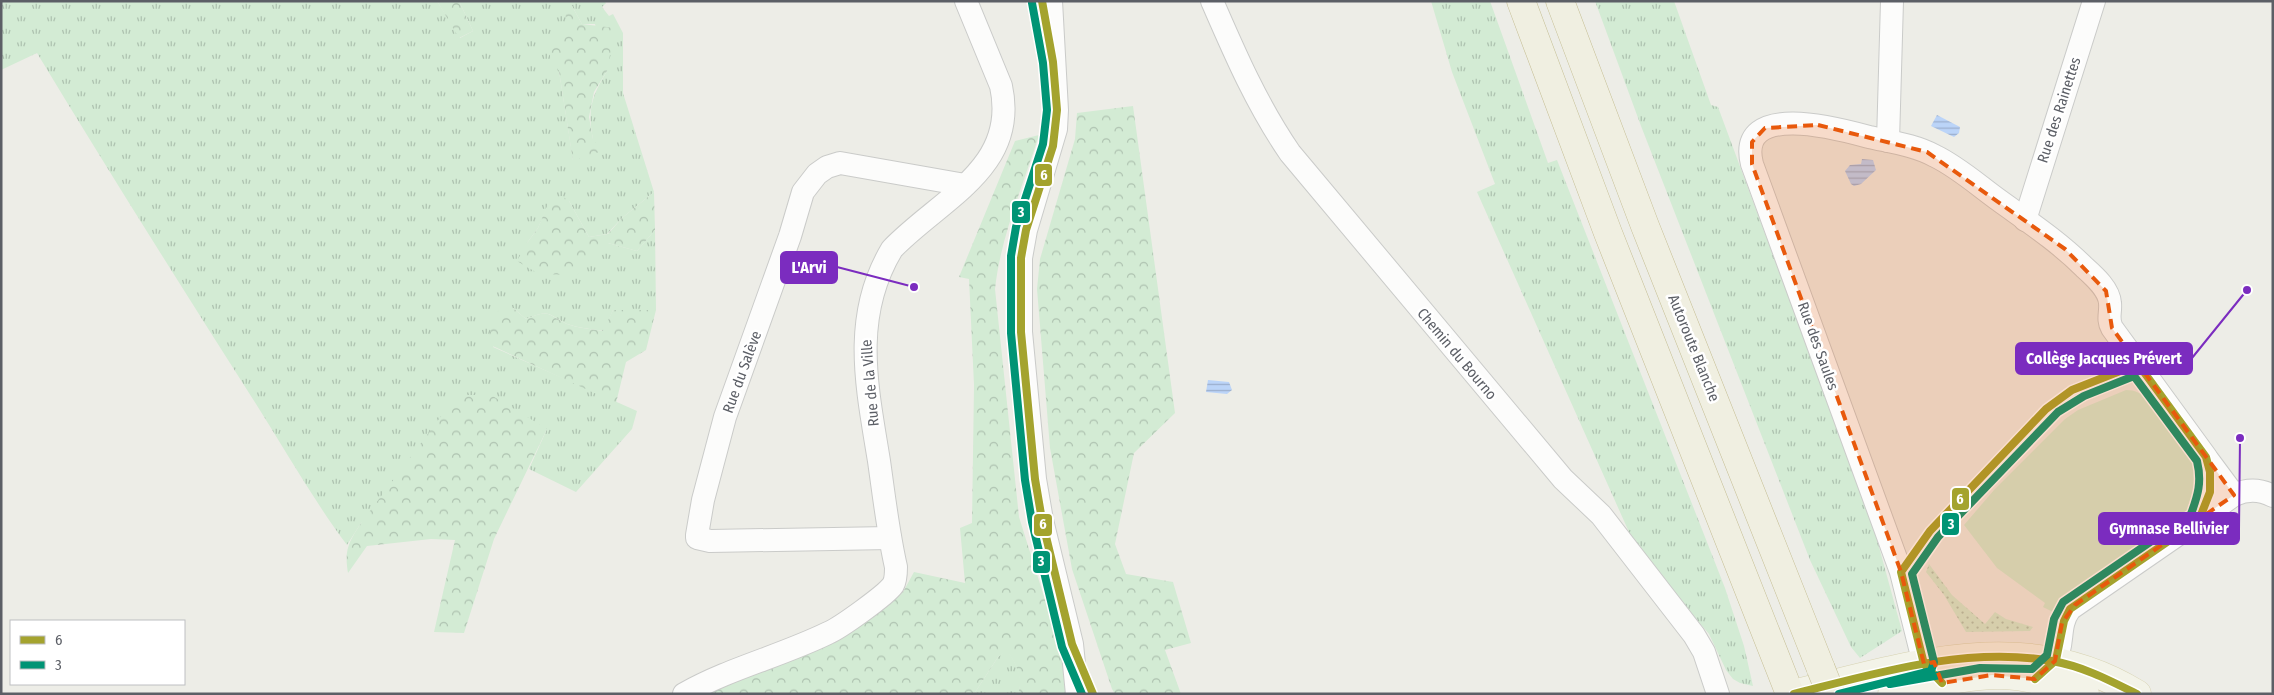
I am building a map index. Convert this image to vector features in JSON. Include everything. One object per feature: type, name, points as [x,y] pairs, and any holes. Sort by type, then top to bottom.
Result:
[{"type":"highway","points":[[1521,1],[1608,233],[1788,688]]},
{"type":"highway","name":"Autoroute Blanche","points":[[1560,1],[1645,226],[1831,694]]},
{"type":"main road","points":[[1892,694],[1989,655],[2016,656],[2058,653],[2137,694]]},
{"type":"main road","points":[[1788,688],[1936,676],[1974,685],[2003,675],[2035,679],[2085,694]]},
{"type":"street","name":"Rue de la Ville","points":[[684,694],[721,675],[830,633],[892,586],[896,573],[866,375],[866,316],[872,291],[882,266],[892,249],[983,169],[994,154],[1002,132],[1004,114],[1001,86],[966,1]]},
{"type":"street","points":[[1042,1],[1053,62]]},
{"type":"street","points":[[1051,1],[1057,110],[1056,129],[1026,230],[1021,258],[1020,299],[1035,479],[1055,581],[1072,644],[1093,694]]},
{"type":"street","name":"Chemin du Bourno","points":[[1212,1],[1253,95],[1290,153],[1563,478],[1601,515],[1700,645],[1718,694]]},
{"type":"street","points":[[1888,141],[1892,1]]},
{"type":"street","name":"Rue des Rainettes","points":[[2025,220],[2094,1]]},
{"type":"street","name":"Rue des Saules","points":[[1936,676],[1901,572],[1750,155],[1752,142],[1760,131],[1778,124],[1818,125],[1920,149],[1942,160],[2073,256],[2106,291],[2110,303],[2109,323],[2234,495]]},
{"type":"street","name":"Rue du Salève","points":[[890,538],[710,541],[697,538],[697,535],[703,500],[725,417],[806,187],[822,170],[840,163],[965,185]]},
{"type":"street","points":[[2198,520],[2210,492],[2210,472],[2206,457]]},
{"type":"street","points":[[2035,679],[2058,653],[2062,623],[2075,605],[2102,590],[2234,495],[2250,490],[2262,491],[2273,496]]},
{"type":"street","points":[[1072,644],[1076,694]]},
{"type":"highlighted area","points":[[1818,125],[1927,152],[2065,249],[2106,291],[2112,328],[2234,495],[2075,605],[2062,623],[2055,661],[2035,679],[1992,675],[1942,683],[1934,662],[1924,664],[1901,572],[1752,164],[1752,142],[1765,128]]},
{"type":"green space","points":[[1,1],[437,1],[460,38],[473,31],[459,1],[604,1],[606,3],[602,7],[609,16],[613,14],[623,33],[623,93],[654,192],[622,218],[607,234],[589,237],[569,201],[551,199],[538,228],[527,243],[608,243],[637,251],[655,230],[656,310],[613,310],[604,331],[567,324],[548,314],[540,314],[526,319],[513,308],[493,347],[637,411],[632,429],[576,492],[529,469],[547,429],[361,523],[347,545],[309,489],[37,53],[1,70]],"holes":[[[572,6],[582,24],[595,24],[607,71],[592,103],[591,128],[593,139],[573,160],[559,71]]]},
{"type":"green space","points":[[437,1],[459,1],[473,31],[459,38]]},
{"type":"green space","points":[[1431,1],[1490,1],[1548,163],[1557,160],[1725,588],[1744,646],[1753,686],[1733,679],[1726,670],[1709,634],[1637,550],[1477,192],[1495,184],[1452,72]]},
{"type":"green space","points":[[1595,1],[1674,1],[1711,105],[1718,107],[1873,525],[1902,631],[1860,658],[1851,647],[1810,560],[1641,126]]},
{"type":"green space","points":[[572,6],[582,24],[615,28],[607,71],[594,92],[589,117],[593,139],[602,151],[573,161],[559,71],[550,59],[550,44],[567,29],[565,10]]},
{"type":"green space","points":[[1133,106],[1175,413],[1134,453],[1115,544],[1126,574],[1173,582],[1191,643],[1165,650],[1181,694],[1115,694],[1112,689],[1072,569],[1050,448],[1037,289],[1040,259],[1075,139],[1077,113]]},
{"type":"green space","points":[[1039,135],[1007,230],[995,289],[1019,517],[1062,654],[1069,694],[1018,694],[1020,683],[1017,668],[1009,654],[1004,653],[998,657],[974,694],[706,694],[882,609],[903,592],[914,572],[965,583],[960,528],[972,523],[974,385],[969,279],[959,277],[1015,141]]},
{"type":"green space","points":[[654,192],[655,230],[637,251],[608,243],[577,275],[539,274],[517,261],[538,228],[550,199],[562,196],[569,201],[589,237],[608,234],[622,218]]},
{"type":"green space","points":[[500,306],[513,308],[526,319],[540,314],[548,314],[567,324],[603,331],[613,310],[656,310],[646,350],[626,362],[616,403],[486,343]]},
{"type":"green space","points":[[2126,390],[2138,392],[2142,395],[2150,402],[2160,416],[2165,413],[2195,456],[2203,480],[2191,514],[2099,580],[2070,595],[2055,613],[2043,607],[2045,603],[1997,568],[1964,525],[1994,490],[2065,419],[2078,410]]},
{"type":"green space","points":[[457,395],[491,395],[547,429],[494,539],[464,633],[434,632],[455,540],[431,539],[367,546],[348,573],[347,552],[348,546],[361,523]]},
{"type":"green space","points":[[1929,564],[1952,595],[1985,624],[1995,612],[2006,619],[2033,627],[2030,631],[1966,632],[1944,595],[1926,572]]},
{"type":"green space","points":[[1003,653],[1009,653],[1015,662],[1020,678],[1018,694],[974,694],[998,657]]},
{"type":"water","points":[[1937,115],[1960,127],[1959,133],[1954,137],[1931,126]]},
{"type":"water","points":[[1862,159],[1873,160],[1876,170],[1861,184],[1854,186],[1851,184],[1845,171],[1850,165],[1861,164]]},
{"type":"water","points":[[1208,380],[1229,382],[1232,390],[1227,394],[1206,392]]},
{"type":"transit line","name":"6","points":[[1042,1],[1053,62],[1057,110],[1053,146],[1026,230],[1021,258],[1021,332],[1035,479],[1042,520],[1072,644],[1093,694]]},
{"type":"transit line","name":"3","points":[[1032,3],[1043,63],[1047,110],[1043,144],[1016,227],[1011,256],[1011,333],[1025,480],[1032,522],[1062,647],[1082,694]]},
{"type":"transit line","name":"6","points":[[1942,683],[1924,664],[1901,572],[1930,531],[2046,409],[2072,390],[2138,364],[2206,457],[2210,472],[2210,492],[2199,520],[2070,609],[2064,621],[2056,660],[2035,679]]},
{"type":"transit line","name":"3","points":[[1839,694],[1931,671],[1934,662],[1912,574],[1938,537],[2058,412],[2084,396],[2134,376],[2197,461],[2198,488],[2191,514],[2063,602],[2054,619],[2047,655],[2032,669],[1980,668],[1890,684]]},
{"type":"transit line","name":"6","points":[[1794,694],[1889,670],[1954,659],[1987,657],[2019,657],[2063,663],[2095,674],[2137,694]]},
{"type":"place","name":"L'Arvi","points":[[914,287]]},
{"type":"place","name":"Collège Jacques Prévert","points":[[2247,290]]},
{"type":"place","name":"Gymnase Bellivier","points":[[2240,438]]}]
